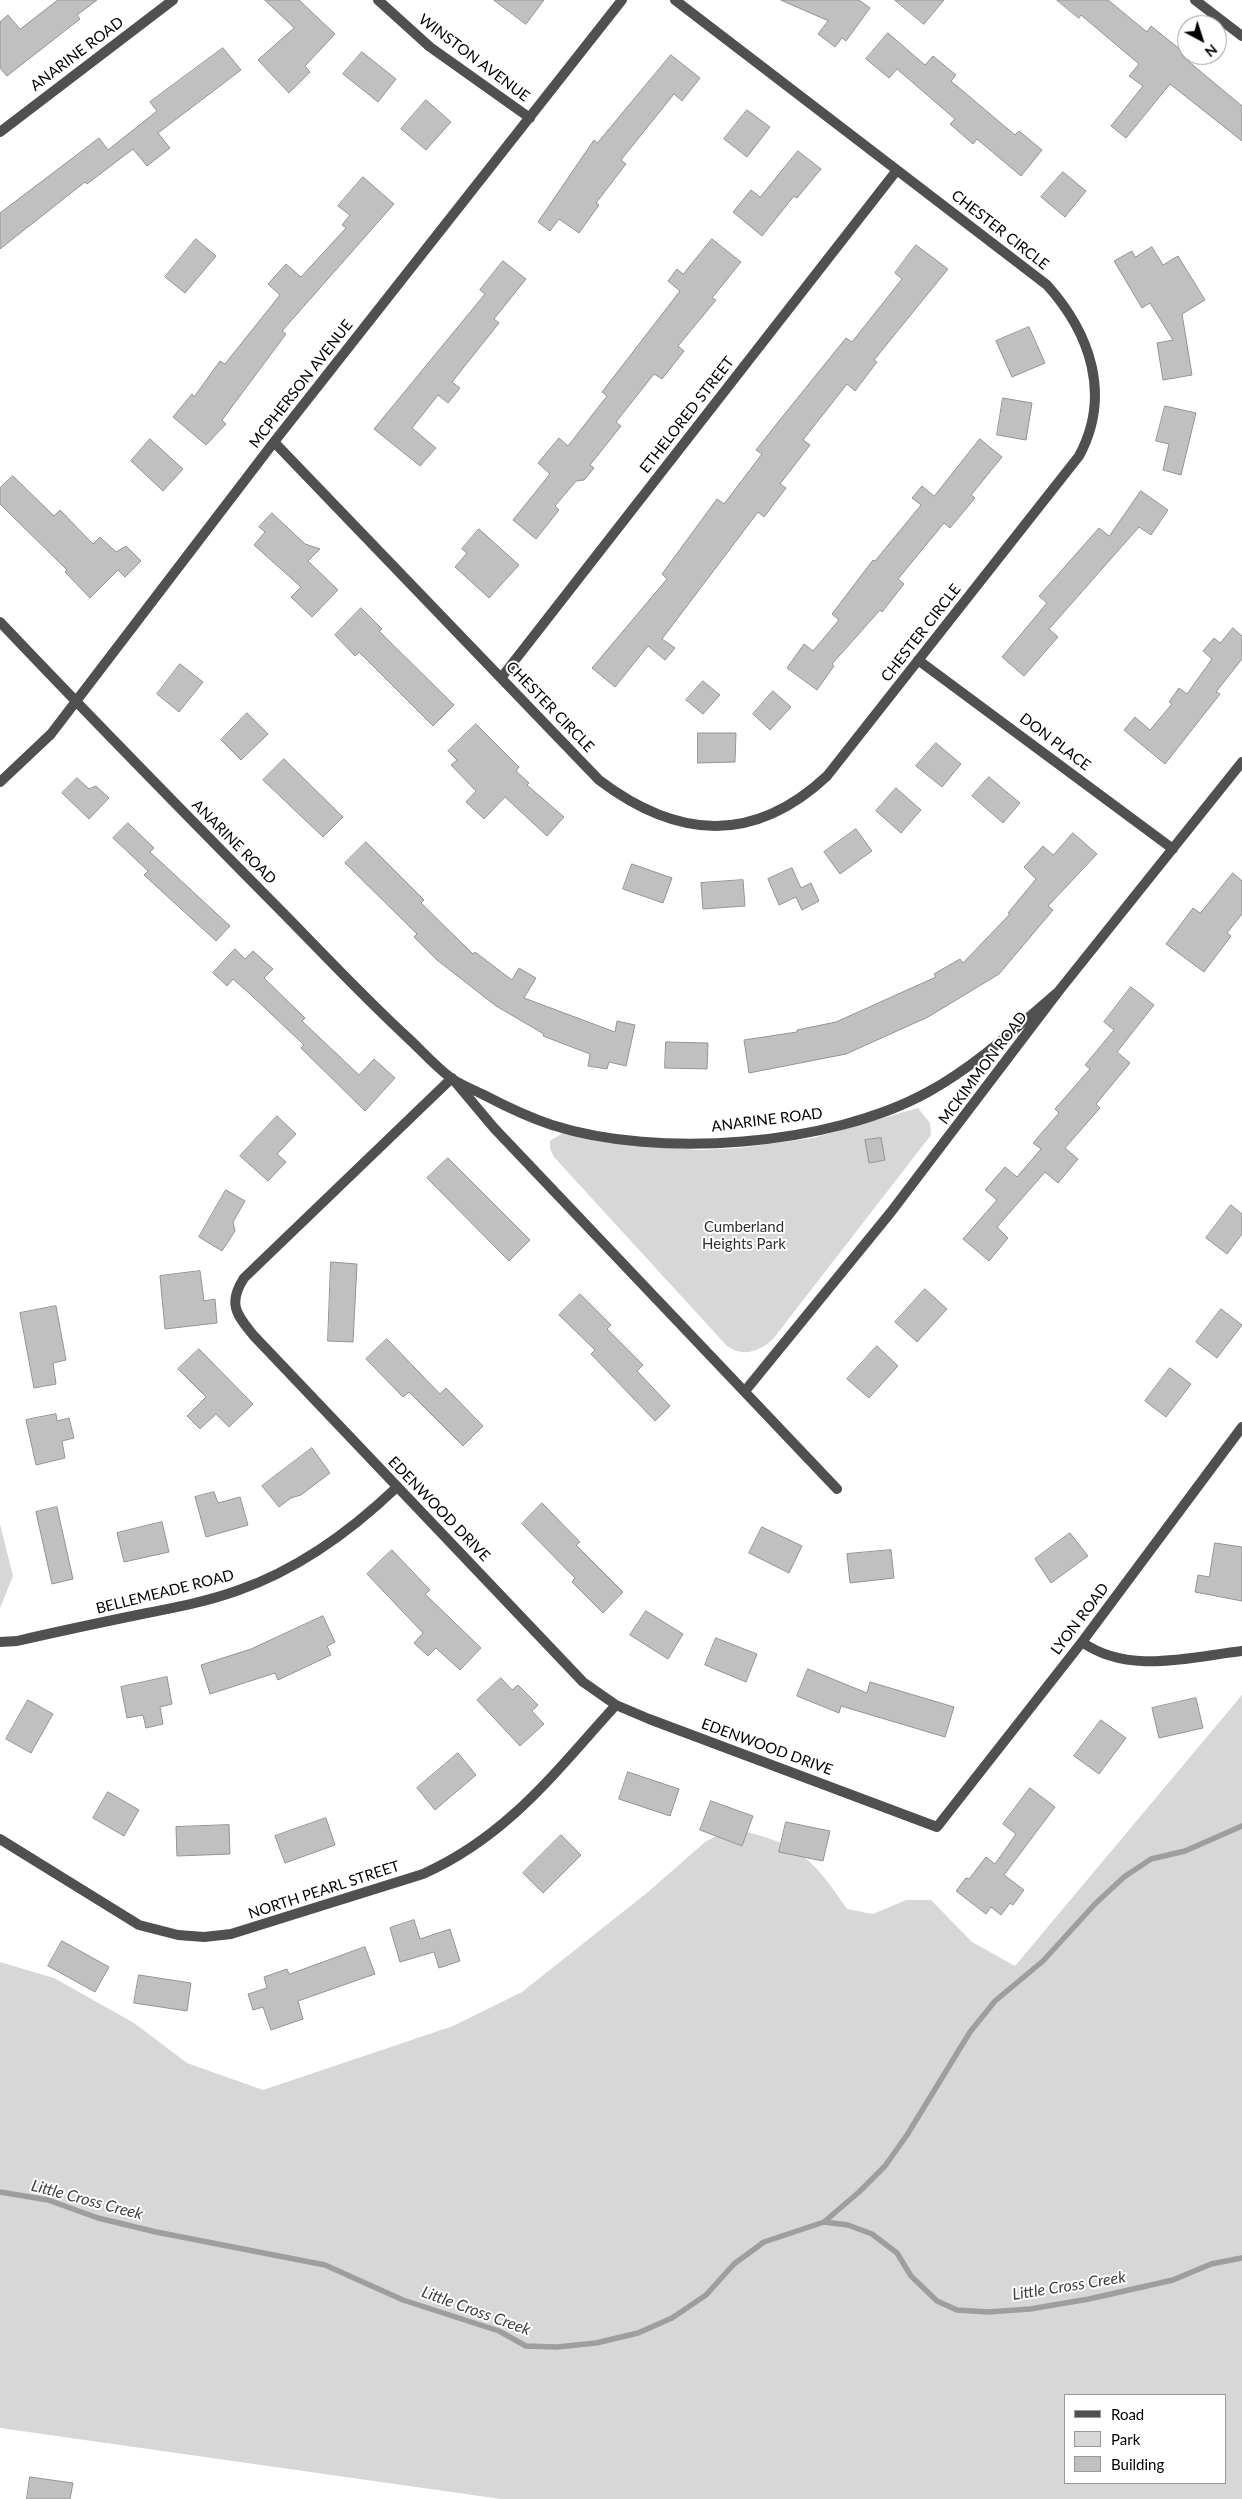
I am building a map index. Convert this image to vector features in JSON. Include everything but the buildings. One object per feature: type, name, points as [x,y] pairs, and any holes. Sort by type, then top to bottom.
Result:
[{"type":"street","name":"ANARINE ROAD","points":[[0,132],[173,0]]},
{"type":"street","name":"WINSTON AVENUE","points":[[378,0],[430,47],[530,118]]},
{"type":"street","name":"MCPHERSON AVENUE","points":[[0,782],[51,734],[274,442],[622,0]]},
{"type":"street","name":"CHESTER CIRCLE","points":[[274,442],[599,780],[620,796],[668,819],[694,824],[721,826],[761,819],[785,809],[808,794],[828,776],[1079,456],[1093,418],[1094,378],[1089,352],[1079,327],[1065,305],[1047,285],[675,0]]},
{"type":"street","points":[[1195,0],[1242,36]]},
{"type":"street","name":"ETHELORED STREET","points":[[501,678],[897,170]]},
{"type":"street","name":"ANARINE ROAD","points":[[0,622],[75,702],[373,1005],[452,1078],[494,1128],[837,1488]]},
{"type":"street","name":"DON PLACE","points":[[918,660],[1173,849]]},
{"type":"street","name":"MCKIMMON ROAD","points":[[745,1391],[891,1212],[1058,992],[1242,762]]},
{"type":"street","name":"ANARINE ROAD","points":[[452,1078],[516,1112],[554,1125],[593,1134],[646,1141],[699,1143],[753,1140],[806,1133],[870,1116],[926,1093],[975,1063],[1058,992]]},
{"type":"street","name":"EDENWOOD DRIVE","points":[[452,1078],[244,1278],[237,1290],[235,1302],[238,1315],[254,1336],[584,1682],[616,1705],[649,1720],[937,1827]]},
{"type":"street","name":"LYON ROAD","points":[[937,1827],[1082,1642],[1242,1427]]},
{"type":"street","name":"BELLEMEADE ROAD","points":[[0,1642],[17,1641],[201,1602],[240,1590],[312,1555],[345,1532],[397,1487]]},
{"type":"street","points":[[1082,1642],[1095,1652],[1121,1659],[1147,1662],[1242,1651]]},
{"type":"street","name":"NORTH PEARL STREET","points":[[0,1839],[139,1925],[178,1935],[231,1934],[423,1874],[448,1863],[482,1842],[509,1820],[532,1798],[616,1705]]},
{"type":"green space","name":"Cumberland Heights Park","points":[[918,1108],[930,1123],[931,1135],[773,1339],[768,1344],[750,1352],[738,1351],[726,1345],[554,1157],[550,1149],[550,1141],[569,1129],[664,1147],[699,1150],[739,1148],[813,1138]]},
{"type":"green space","points":[[0,1524],[13,1576],[0,1608]]},
{"type":"green space","points":[[1242,1695],[1242,2499],[501,2499],[0,2428],[0,1962],[54,1978],[134,2023],[187,2063],[263,2090],[453,2026],[522,1992],[648,1892],[705,1842],[731,1828],[771,1839],[800,1854],[822,1875],[847,1909],[873,1914],[906,1900],[931,1900],[972,1942],[1015,1966]]},
{"type":"waterway","points":[[824,2222],[859,2192],[885,2166],[907,2135],[970,2032],[995,2001],[1043,1961],[1095,1904],[1124,1877],[1151,1859],[1185,1851],[1242,1826]]},
{"type":"waterway","name":"Little Cross Creek","points":[[0,2192],[48,2200],[98,2218],[156,2232],[325,2265],[403,2300],[499,2331],[526,2346],[557,2347],[596,2343],[638,2333],[672,2318],[706,2295],[734,2264],[764,2242],[824,2222],[848,2225],[872,2234],[897,2253],[911,2276],[937,2301],[957,2310],[988,2312],[1030,2309],[1089,2299],[1173,2280],[1211,2264],[1242,2258]]}]
